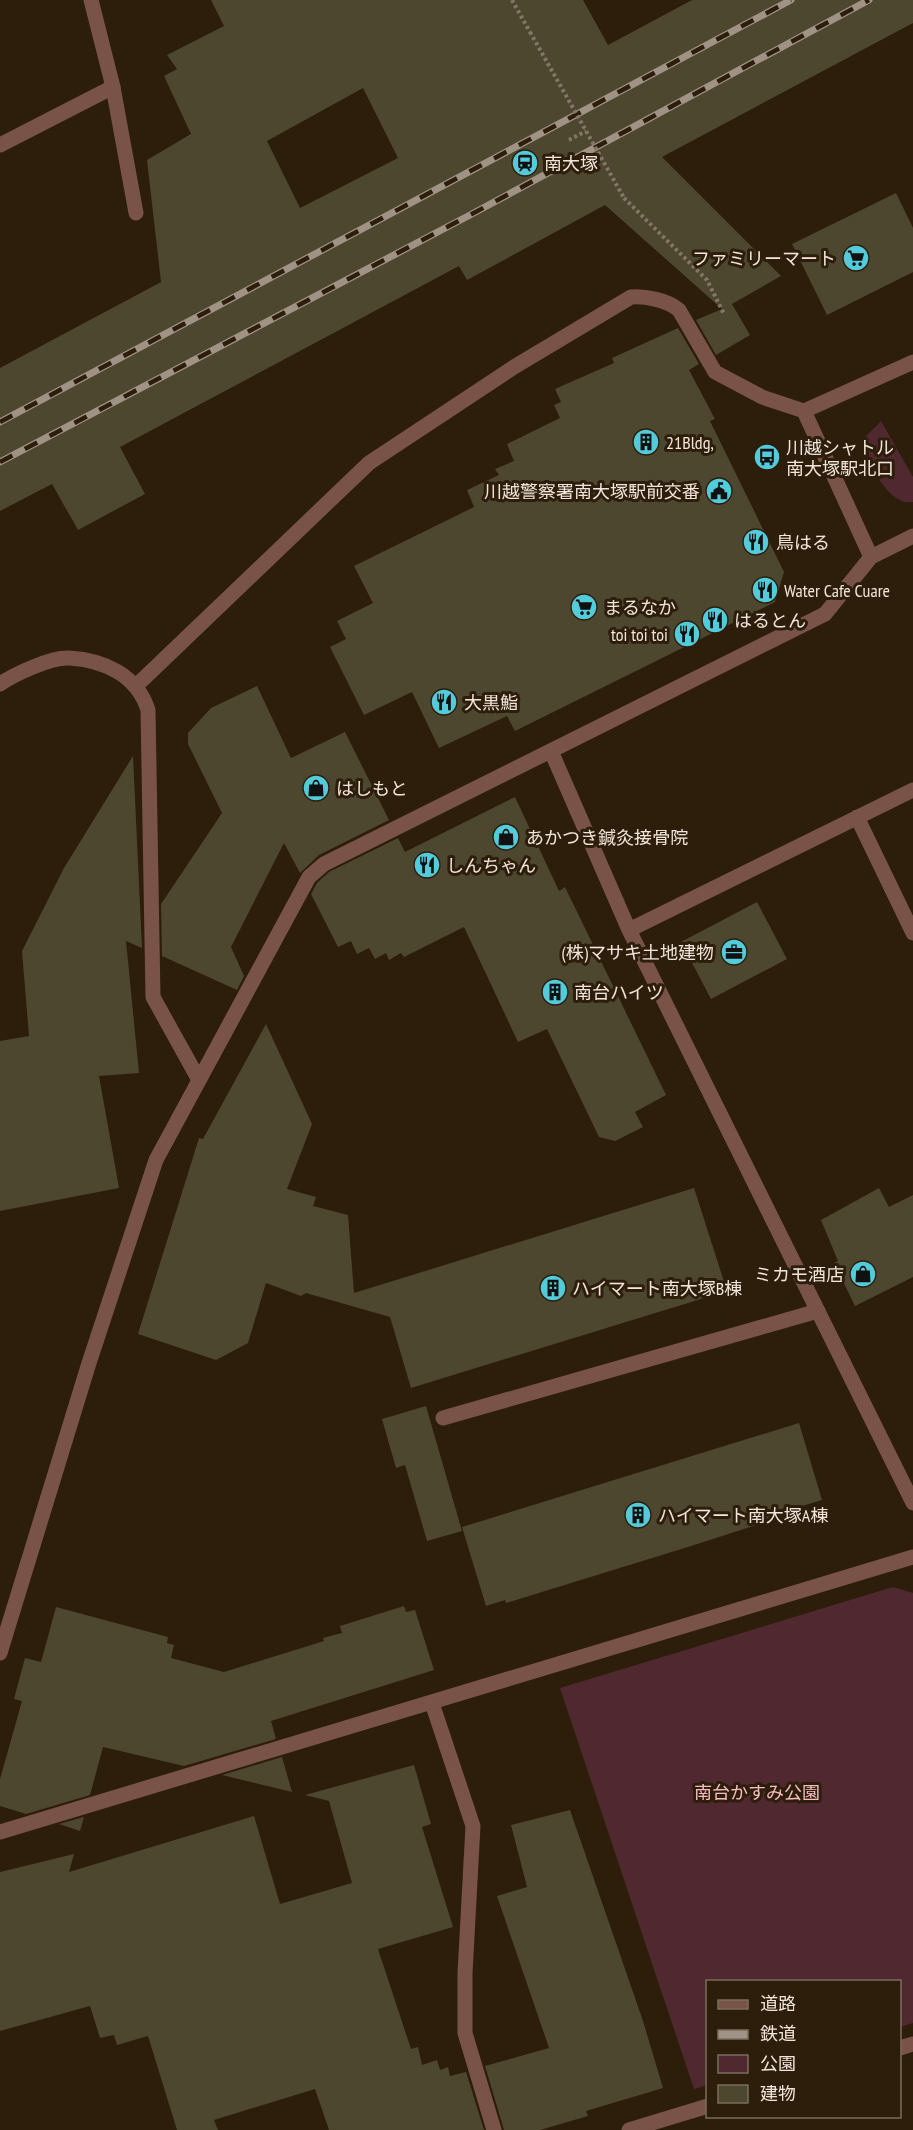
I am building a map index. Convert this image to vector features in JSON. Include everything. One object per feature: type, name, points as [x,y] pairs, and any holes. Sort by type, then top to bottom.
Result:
[{"type":"street","points":[[91,0],[113,87],[136,213]]},
{"type":"street","points":[[0,145],[113,87]]},
{"type":"street","points":[[137,685],[369,463],[514,367],[631,297],[641,296],[673,304],[680,310],[716,372],[762,397],[804,411],[913,362]]},
{"type":"street","points":[[804,411],[871,557]]},
{"type":"street","points":[[0,1653],[134,1223],[156,1160],[309,877],[324,864],[825,614],[871,557],[913,536]]},
{"type":"street","points":[[0,684],[16,674],[67,658],[114,669],[137,685],[148,710],[153,997],[200,1080]]},
{"type":"street","points":[[551,751],[629,930],[913,1503]]},
{"type":"street","points":[[629,930],[913,790]]},
{"type":"street","points":[[857,817],[913,933]]},
{"type":"street","points":[[443,1418],[818,1311]]},
{"type":"street","points":[[0,1832],[913,1557]]},
{"type":"street","points":[[432,1703],[472,1826],[465,1973],[465,2033],[494,2130]]},
{"type":"street","points":[[630,2130],[706,2107]]},
{"type":"path","points":[[512,0],[624,198],[707,280],[728,321]]},
{"type":"path","points":[[569,140],[586,131]]},
{"type":"green space","points":[[881,421],[913,477],[913,502],[903,502],[886,489],[869,456],[866,436]]},
{"type":"green space","name":"南台かすみ公園","points":[[893,1587],[913,1593],[913,2023],[901,2027],[901,1980],[706,1980],[706,2085],[694,2089],[560,1688]]},
{"type":"building","points":[[211,0],[583,0],[608,45],[692,0],[913,0],[913,23],[662,157],[781,276],[732,304],[750,335],[716,355],[696,320],[722,309],[605,205],[467,280],[459,266],[120,447],[145,494],[78,530],[52,484],[0,511],[0,368],[161,282],[147,160],[191,134],[164,76],[177,69],[167,55],[224,26]],"holes":[[[363,88],[398,158],[300,208],[267,141]]]},
{"type":"building","name":"ファミリーマート","points":[[896,193],[913,228],[913,272],[827,315],[792,244]]},
{"type":"building","points":[[678,328],[699,364],[689,370],[715,419],[710,421],[784,572],[775,602],[515,731],[507,716],[439,748],[412,692],[364,715],[330,647],[346,639],[337,621],[373,603],[354,566],[474,507],[467,490],[499,475],[495,469],[514,461],[507,444],[560,418],[554,405],[561,402],[555,389],[614,363],[612,358]]},
{"type":"building","points":[[257,686],[291,758],[345,732],[389,820],[319,855],[300,873],[284,843],[231,947],[244,976],[237,990],[162,956],[161,904],[222,813],[188,744],[188,733],[211,708]]},
{"type":"building","points":[[133,756],[142,948],[126,941],[139,1073],[99,1076],[119,1188],[0,1211],[0,1041],[29,1036],[22,951],[64,868]]},
{"type":"building","points":[[515,797],[559,891],[565,887],[666,1095],[635,1112],[643,1127],[615,1141],[599,1137],[547,1029],[518,1042],[464,927],[404,957],[401,953],[389,960],[386,953],[375,959],[369,948],[357,954],[351,941],[338,947],[311,894],[317,883],[329,872],[398,838],[405,852]]},
{"type":"building","points":[[757,902],[787,959],[711,999],[681,942]]},
{"type":"building","points":[[266,1024],[312,1124],[287,1189],[316,1197],[313,1206],[348,1215],[354,1293],[694,1188],[727,1291],[411,1388],[390,1317],[306,1293],[301,1296],[266,1283],[248,1343],[216,1360],[138,1334],[199,1138],[203,1139]]},
{"type":"building","points":[[879,1188],[889,1207],[913,1195],[913,1277],[855,1306],[834,1263],[838,1261],[821,1220]]},
{"type":"building","points":[[426,1406],[462,1531],[427,1541],[405,1465],[396,1468],[382,1419]]},
{"type":"building","name":"ハイマート南大塚A棟","points":[[799,1423],[822,1500],[802,1506],[803,1510],[691,1546],[506,1603],[505,1600],[486,1606],[462,1527]]},
{"type":"building","points":[[404,1606],[406,1612],[415,1610],[434,1670],[271,1721],[276,1739],[184,1766],[103,1747],[90,1795],[26,1814],[0,1806],[0,1779],[22,1701],[14,1699],[25,1658],[41,1662],[56,1607],[168,1637],[167,1643],[174,1645],[171,1658],[224,1672],[324,1641],[323,1638],[342,1633],[340,1626]]},
{"type":"building","points":[[282,1757],[292,1792],[222,1775]]},
{"type":"building","points":[[414,1765],[431,1824],[422,1827],[453,1927],[378,1949],[411,2049],[418,2047],[422,2065],[437,2060],[440,2070],[448,2067],[450,2076],[466,2072],[484,2130],[329,2130],[315,2089],[214,2120],[218,2130],[177,2130],[148,2036],[117,2045],[114,2035],[100,2038],[90,2006],[0,2031],[0,1872],[74,1854],[69,1872],[254,1816],[280,1904],[352,1883],[329,1801],[305,1795]]},
{"type":"building","points":[[570,1810],[643,2021],[663,2088],[586,2111],[588,2116],[540,2130],[504,2130],[485,2066],[549,2048],[497,1896],[527,1887],[511,1825]]},
{"type":"building","points":[[84,1817],[80,1831],[59,1824]]},
{"type":"railway","points":[[0,422],[791,0]]},
{"type":"railway","points":[[0,462],[470,215],[869,0]]},
{"type":"place","name":"南大塚","points":[[525,163]]},
{"type":"place","name":"ファミリーマート","points":[[856,258]]},
{"type":"place","name":"21Bldg,","points":[[646,442]]},
{"type":"place","name":"川越シャトル 南大塚駅北口","points":[[767,457]]},
{"type":"place","name":"川越警察署南大塚駅前交番","points":[[719,491]]},
{"type":"place","name":"鳥はる","points":[[756,542]]},
{"type":"place","name":"Water Cafe Cuare","points":[[765,590]]},
{"type":"place","name":"まるなか","points":[[584,607]]},
{"type":"place","name":"はるとん","points":[[715,620]]},
{"type":"place","name":"toi toi toi","points":[[687,634]]},
{"type":"place","name":"大黒鮨","points":[[444,702]]},
{"type":"place","name":"はしもと","points":[[316,788]]},
{"type":"place","name":"あかつき鍼灸接骨院","points":[[506,837]]},
{"type":"place","name":"しんちゃん","points":[[427,865]]},
{"type":"place","name":"(株)マサキ土地建物","points":[[734,952]]},
{"type":"place","name":"南台ハイツ","points":[[555,992]]},
{"type":"place","name":"ミカモ酒店","points":[[863,1274]]},
{"type":"place","name":"ハイマート南大塚B棟","points":[[553,1288]]},
{"type":"place","name":"ハイマート南大塚A棟","points":[[638,1515]]}]
